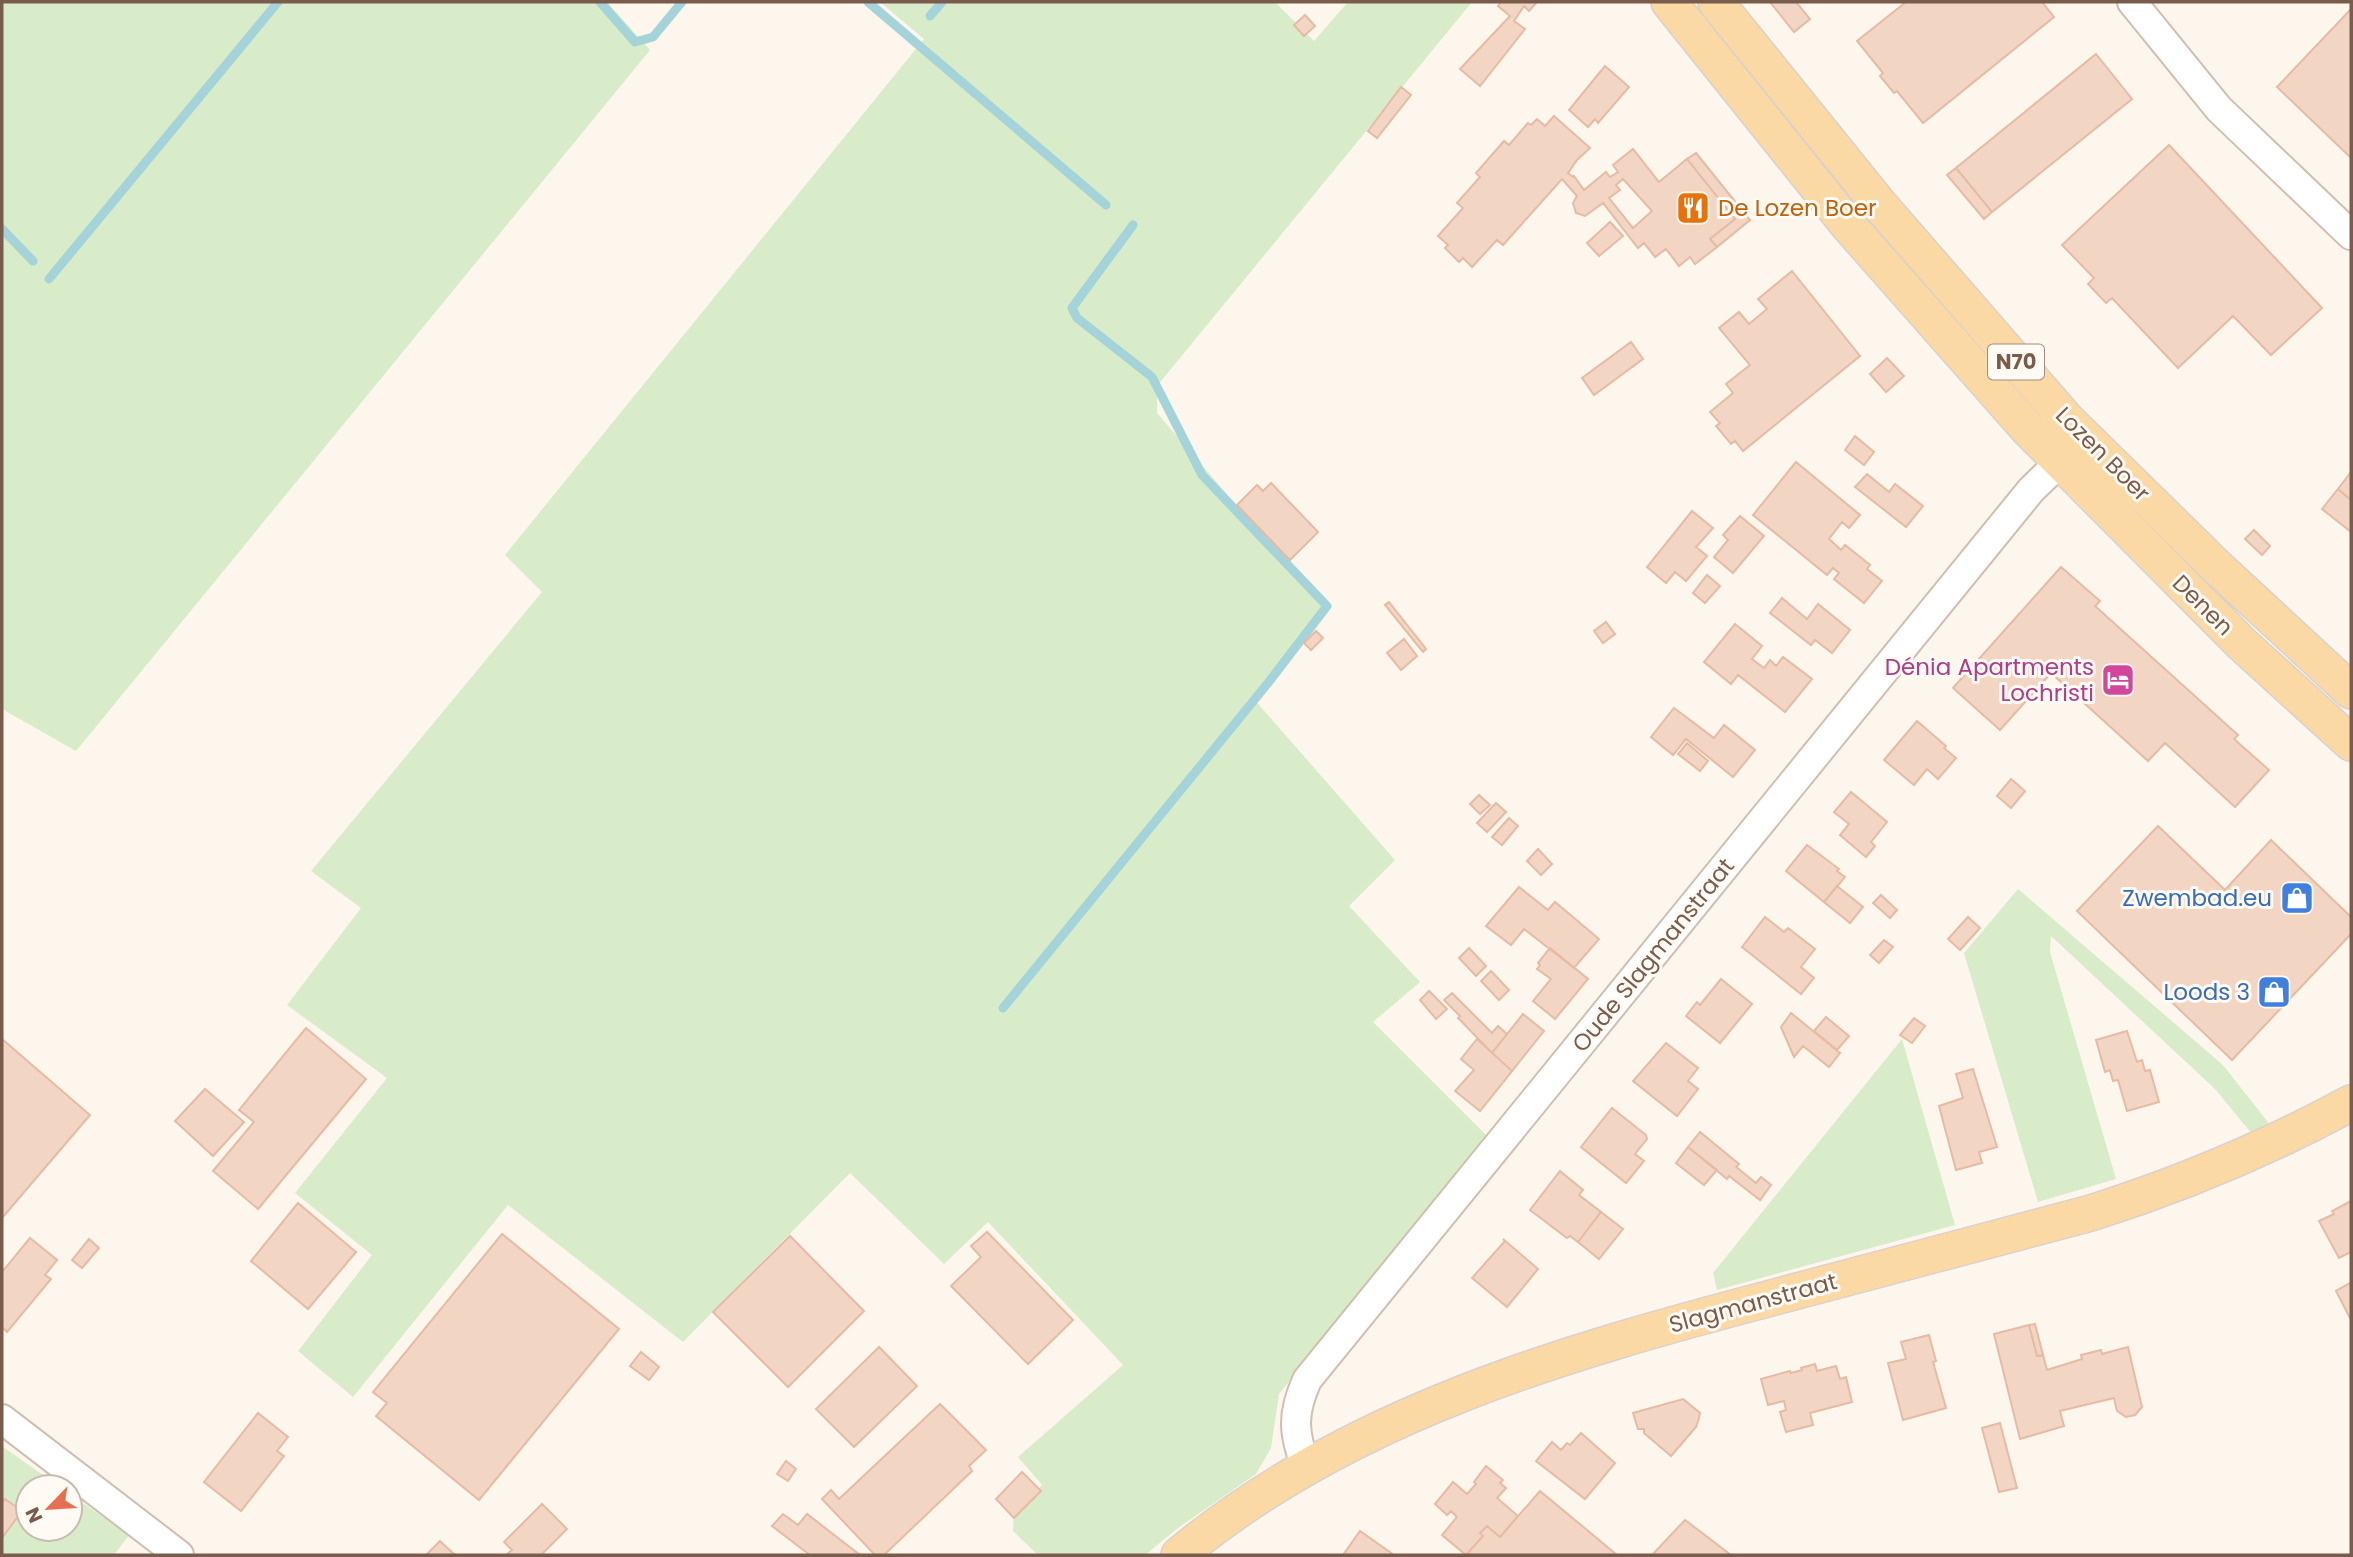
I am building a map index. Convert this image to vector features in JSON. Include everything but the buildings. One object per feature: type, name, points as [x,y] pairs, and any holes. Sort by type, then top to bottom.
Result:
[{"type":"main road","name":"Lozen Boer","points":[[1669,2],[1847,225],[1999,398],[2060,462]]},
{"type":"main road","name":"Lozen Boer","points":[[1716,2],[1879,204],[2067,420],[2218,568],[2351,691]]},
{"type":"main road","name":"Denen","points":[[2060,462],[2242,644],[2351,743]]},
{"type":"main road","name":"Slagmanstraat","points":[[1179,1555],[1242,1507],[1306,1467],[1509,1375],[1602,1344],[1687,1320],[2078,1216],[2143,1196],[2248,1154],[2351,1103]]},
{"type":"street","points":[[2132,2],[2219,109],[2351,235]]},
{"type":"street","name":"Oude Slagmanstraat","points":[[1306,1467],[1297,1441],[1295,1417],[1298,1400],[1307,1380],[2031,490],[2060,462]]},
{"type":"street","points":[[2,1419],[179,1555]]},
{"type":"green space","points":[[2,2],[607,2],[650,50],[76,751],[2,709]]},
{"type":"green space","points":[[880,2],[1275,2],[1314,41],[1348,2],[1472,2],[1157,386],[1157,413],[1324,607],[1252,697],[1395,860],[1349,906],[1420,982],[1373,1022],[1487,1136],[1279,1394],[1271,1448],[1256,1474],[1178,1528],[1145,1555],[1038,1555],[1013,1531],[1014,1511],[1042,1485],[1018,1457],[1123,1365],[988,1222],[944,1264],[850,1173],[683,1342],[508,1205],[353,1397],[298,1351],[372,1255],[295,1193],[387,1078],[287,1005],[361,908],[311,871],[542,592],[505,555],[924,39]]},
{"type":"green space","points":[[2018,889],[2223,1065],[2271,1126],[2252,1134],[2215,1089],[2051,936],[2050,952],[2116,1179],[2038,1202],[1964,953]]},
{"type":"green space","points":[[1902,1039],[1955,1225],[1717,1290],[1713,1273]]},
{"type":"green space","points":[[2,1446],[40,1473],[14,1473],[14,1543],[84,1543],[84,1504],[129,1535],[114,1555],[2,1555]]},
{"type":"waterway","points":[[49,279],[278,2]]},
{"type":"waterway","points":[[600,2],[635,42],[653,37],[682,2]]},
{"type":"waterway","points":[[868,2],[1106,205]]},
{"type":"waterway","points":[[930,16],[942,2]]},
{"type":"waterway","points":[[1003,1008],[1268,683],[1327,606],[1202,475],[1152,377],[1077,318],[1072,308],[1133,225]]},
{"type":"waterway","points":[[2,229],[33,261]]},
{"type":"place","name":"De Lozen Boer","points":[[1693,208]]},
{"type":"place","name":"Dénia Apartments Lochristi","points":[[2118,680]]},
{"type":"place","name":"Zwembad.eu","points":[[2297,898]]},
{"type":"place","name":"Loods 3","points":[[2274,992]]}]
